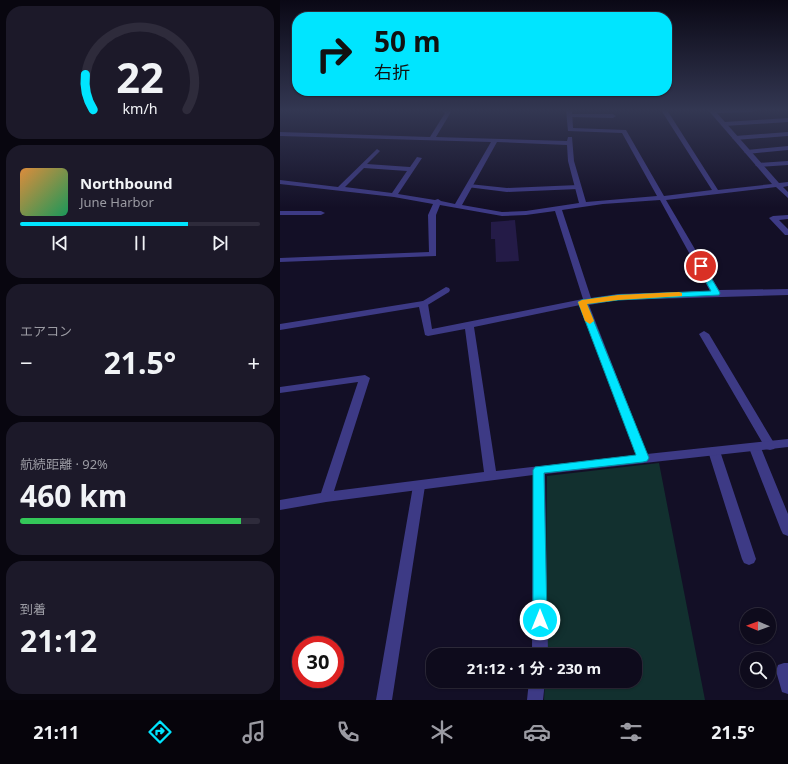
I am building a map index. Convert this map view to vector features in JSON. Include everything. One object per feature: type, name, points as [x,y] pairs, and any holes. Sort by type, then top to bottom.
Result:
[{"type":"street","points":[[458,206],[494,143]]},
{"type":"street","points":[[545,143],[570,143],[571,161],[583,204]]},
{"type":"street","points":[[630,143],[716,293]]},
{"type":"street","points":[[685,143],[717,193]]},
{"type":"street","points":[[739,143],[777,186],[788,196]]},
{"type":"street","points":[[747,152],[788,148]]},
{"type":"street","points":[[339,189],[377,151]]},
{"type":"street","points":[[394,195],[419,158]]},
{"type":"street","points":[[758,165],[788,163]]},
{"type":"street","points":[[362,166],[412,169]]},
{"type":"street","points":[[280,182],[394,195],[502,214],[526,214],[583,204],[717,193],[788,184]]},
{"type":"street","points":[[469,186],[507,190],[578,187]]},
{"type":"street","points":[[280,260],[433,254],[432,215],[438,202]]},
{"type":"street","points":[[558,208],[585,302],[643,458]]},
{"type":"street","points":[[280,213],[321,213]]},
{"type":"street","points":[[788,217],[773,218],[788,233]]},
{"type":"street","points":[[280,327],[423,304],[446,290]]},
{"type":"street","points":[[423,304],[428,333],[585,302],[618,297],[788,292]]},
{"type":"street","points":[[469,325],[491,477]]},
{"type":"street","points":[[704,334],[770,446]]},
{"type":"street","points":[[280,390],[365,378],[326,497]]},
{"type":"street","points":[[280,505],[326,497],[539,470],[788,444]]},
{"type":"street","points":[[755,448],[788,530]]},
{"type":"street","points":[[714,451],[749,559]]},
{"type":"street","points":[[539,470],[540,648]]},
{"type":"street","points":[[384,700],[419,486]]},
{"type":"street","points":[[788,671],[784,671],[788,686]]},
{"type":"street","points":[[535,700],[536,688]]},
{"type":"green space","points":[[659,463],[705,700],[544,700],[545,688],[642,688],[642,648],[545,648],[547,476]]},
{"type":"building","points":[[515,220],[519,261],[496,262],[495,239],[491,239],[491,222]]},
{"type":"slow traffic","points":[[590,321],[582,302],[618,297],[679,294]]},
{"type":"route","points":[[540,620],[539,470],[643,458],[582,302],[618,297],[716,293],[701,266]]}]
